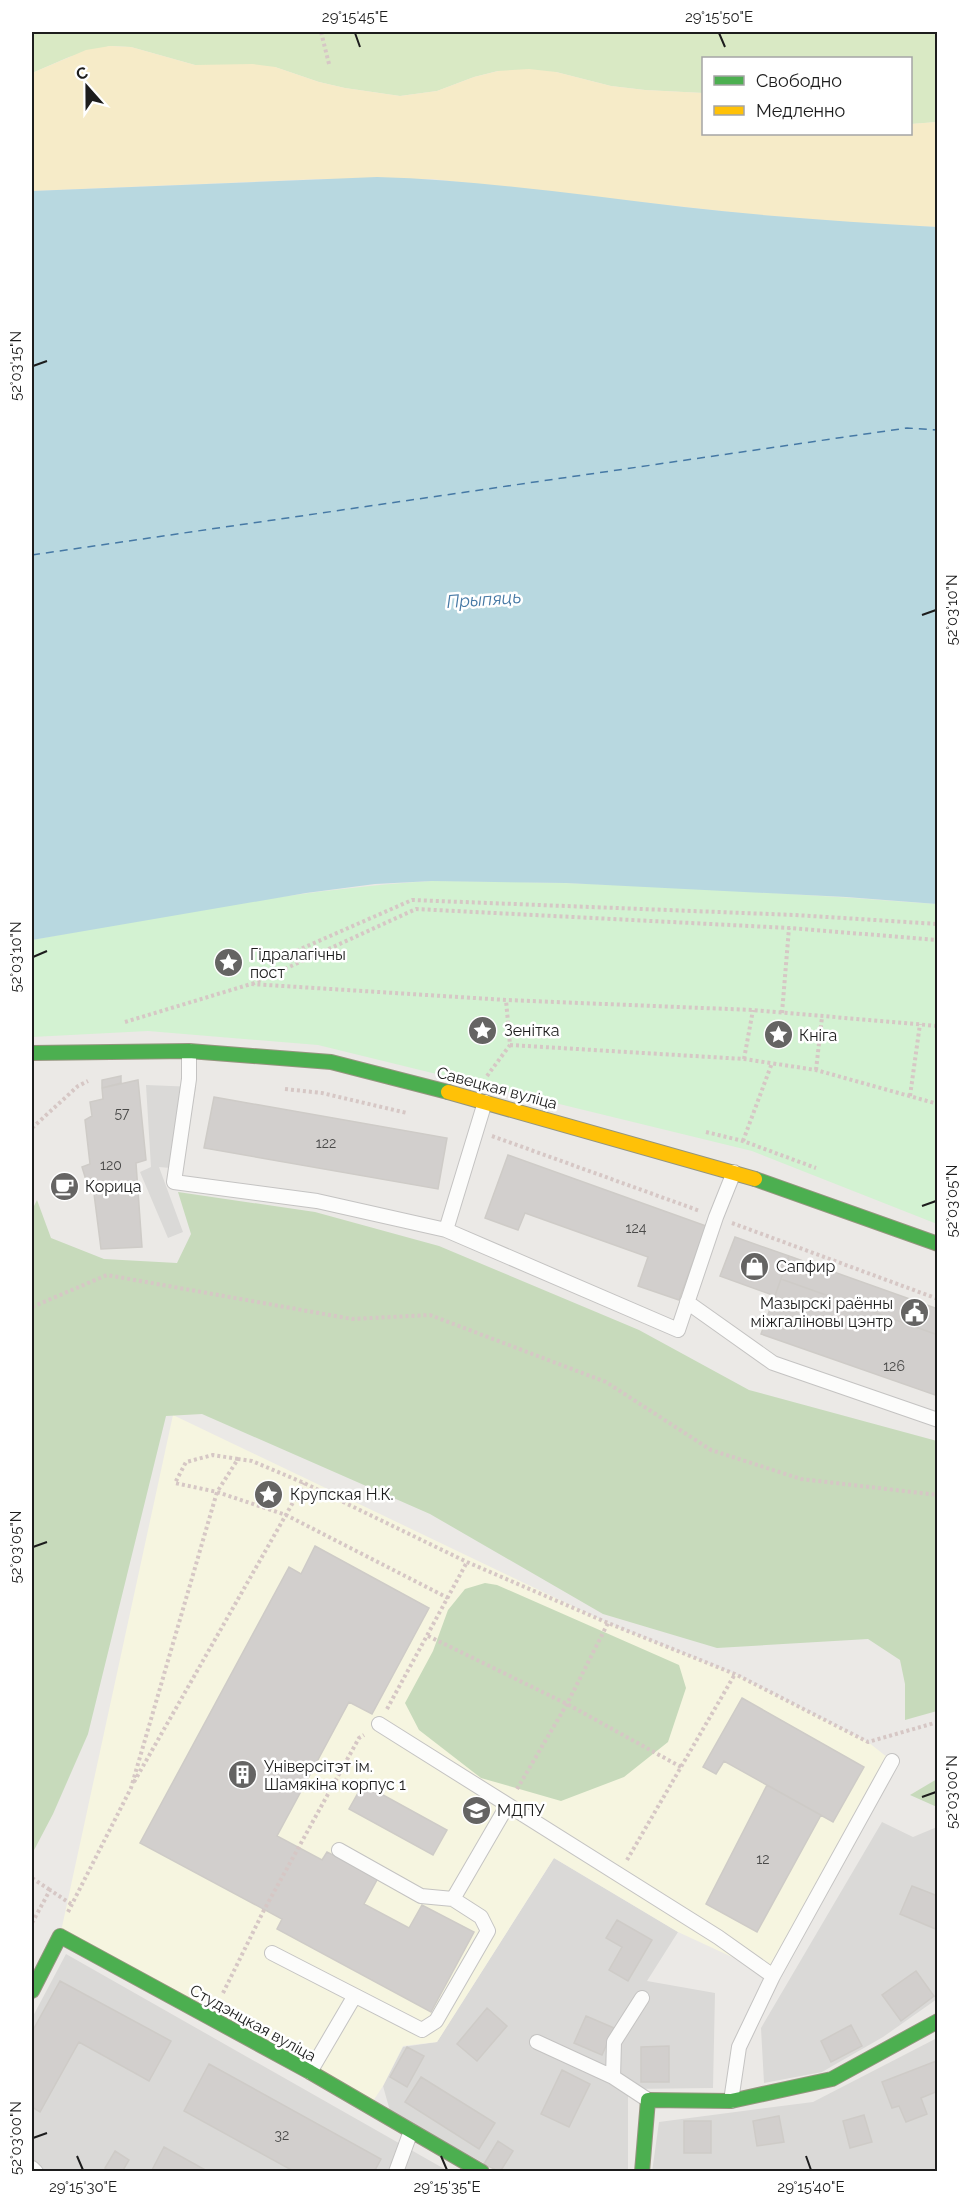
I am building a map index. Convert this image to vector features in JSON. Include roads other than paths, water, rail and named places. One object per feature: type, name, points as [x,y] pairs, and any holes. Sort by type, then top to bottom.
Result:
[{"type":"street","name":"Савецкая вуліца","points":[[32,1053],[189,1051],[331,1062],[485,1102],[735,1172],[938,1244]]},
{"type":"street","name":"Студэнцкая вуліца","points":[[32,1991],[60,1936],[310,2072],[482,2172]]},
{"type":"street","points":[[642,2172],[648,2100],[731,2101],[832,2079],[938,2021]]},
{"type":"lane","points":[[189,1051],[189,1079],[174,1182],[318,1201],[446,1230],[678,1330],[716,1217],[735,1172]]},
{"type":"lane","points":[[446,1230],[485,1102]]},
{"type":"lane","points":[[687,1302],[772,1363],[938,1420]]},
{"type":"lane","points":[[379,1724],[617,1876],[718,1937],[772,1976]]},
{"type":"lane","points":[[731,2101],[739,2047],[772,1976],[892,1761]]},
{"type":"lane","points":[[453,1899],[507,1806]]},
{"type":"lane","points":[[272,1953],[422,2030],[436,2021],[488,1931],[481,1917],[453,1899],[422,1896],[339,1850]]},
{"type":"lane","points":[[310,2072],[354,1997]]},
{"type":"lane","points":[[613,2077],[614,2042],[642,1998]]},
{"type":"lane","points":[[537,2042],[613,2077],[648,2100]]},
{"type":"lane","points":[[396,2172],[411,2131]]},
{"type":"lane","points":[[32,2168],[36,2171]]},
{"type":"water","name":"Прыпяць","points":[[377,177],[493,185],[748,214],[937,227],[937,904],[846,897],[566,883],[432,881],[375,884],[306,893],[32,940],[32,191]]},
{"type":"place","name":"Гідралагічны пост","points":[[229,963]]},
{"type":"place","name":"Зенітка","points":[[483,1030]]},
{"type":"place","name":"Кніга","points":[[778,1035]]},
{"type":"place","name":"Корица","points":[[64,1186]]},
{"type":"place","name":"Сапфир","points":[[755,1266]]},
{"type":"place","name":"Мазырскі раённы міжгаліновы цэнтр","points":[[914,1312]]},
{"type":"place","name":"Крупская Н.К.","points":[[269,1494]]},
{"type":"place","name":"Універсітэт ім. Шамякіна корпус 1","points":[[243,1775]]},
{"type":"place","name":"МДПУ","points":[[476,1810]]}]
